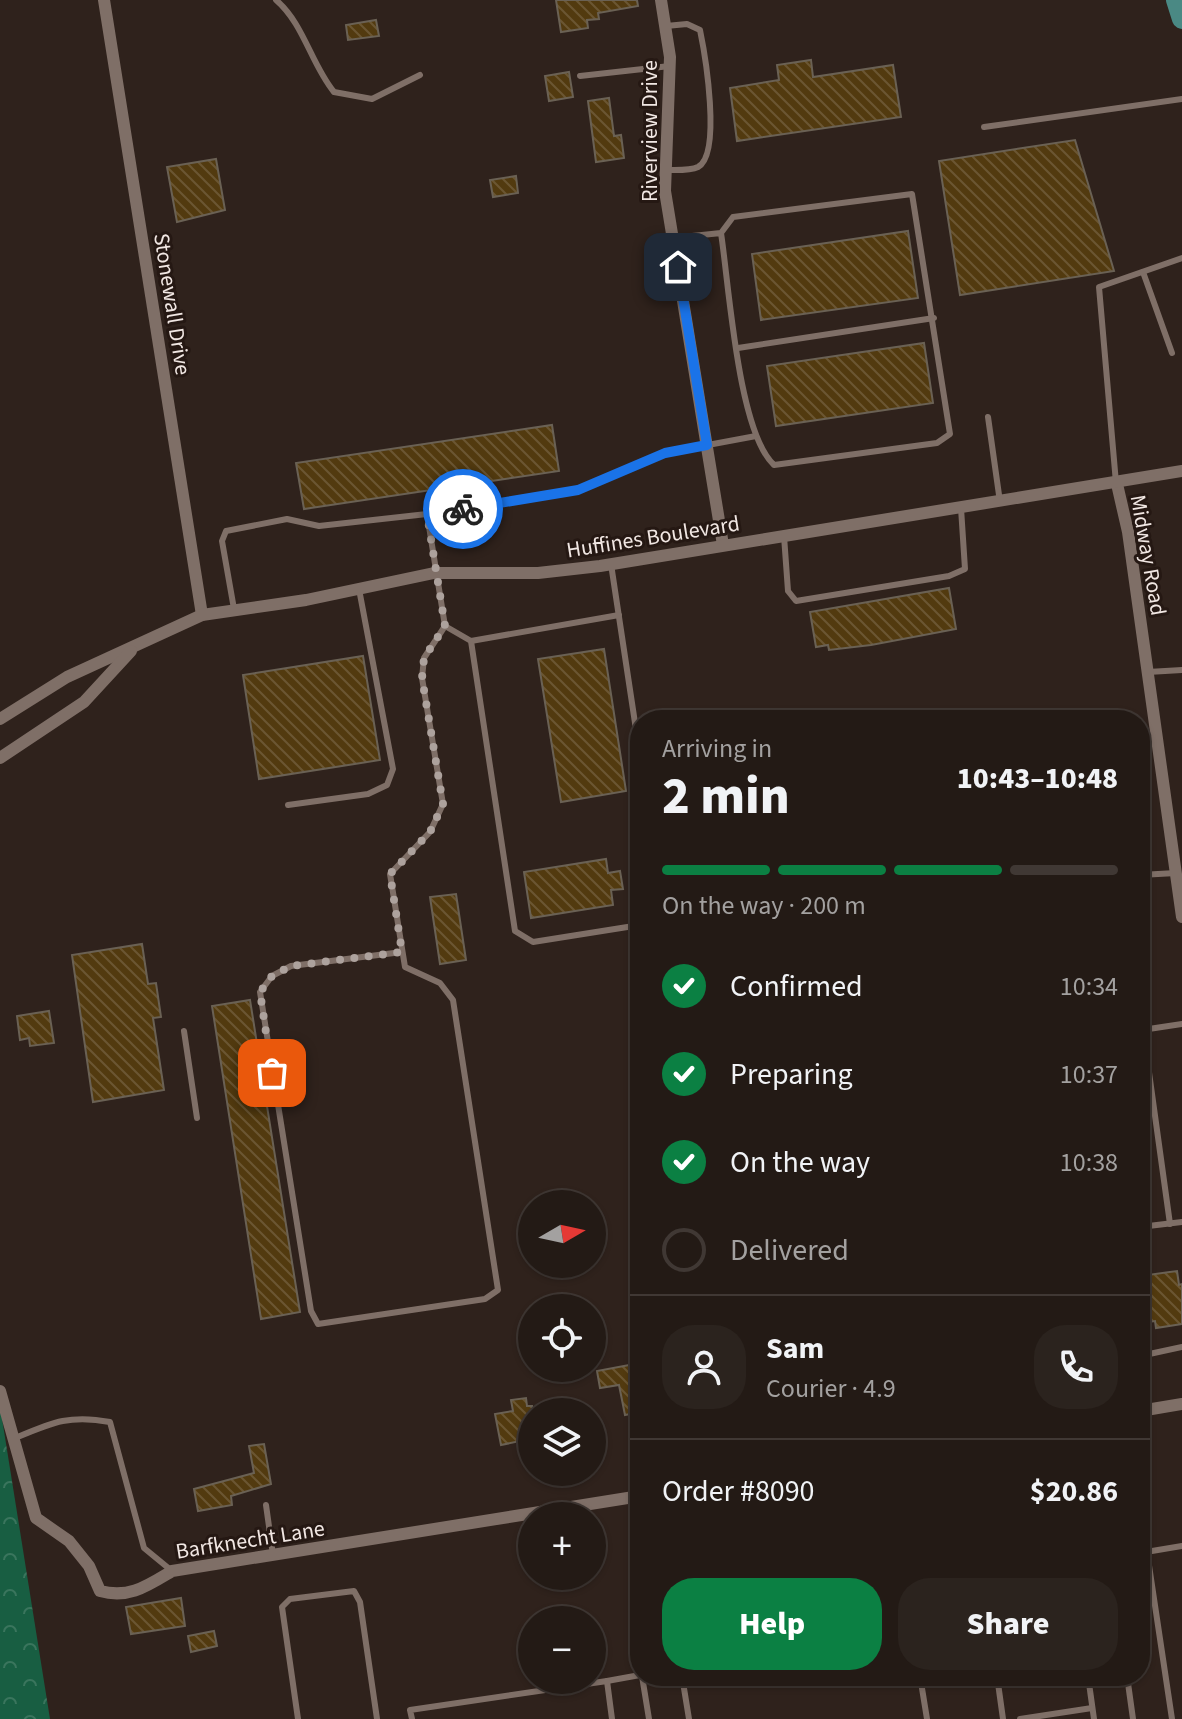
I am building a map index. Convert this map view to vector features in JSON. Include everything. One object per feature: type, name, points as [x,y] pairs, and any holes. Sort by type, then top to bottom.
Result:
[{"type":"main road","points":[[1176,0],[1182,19]]},
{"type":"street","name":"Stonewall Drive","points":[[104,0],[202,615]]},
{"type":"street","name":"Riverview Drive","points":[[661,0],[670,66],[665,191],[723,545]]},
{"type":"street","name":"Huffines Boulevard","points":[[0,719],[67,677],[202,615],[434,573],[538,573],[611,564],[1182,471]]},
{"type":"street","name":"Midway Road","points":[[1117,484],[1128,532],[1148,672],[1176,826],[1176,873],[1182,917]]},
{"type":"street","name":"Huffines Boulevard","points":[[0,758],[84,702],[135,646]]},
{"type":"street","name":"Barfknecht Lane","points":[[0,1391],[36,1518],[69,1541],[89,1566],[100,1591],[118,1596],[141,1590],[172,1571],[630,1498]]},
{"type":"street","points":[[1150,1409],[1182,1404]]},
{"type":"lane","points":[[276,0],[297,24],[320,75],[334,92],[372,99],[420,75]]},
{"type":"lane","points":[[665,26],[687,24],[700,30],[708,79],[710,142],[705,160],[697,167],[666,170]]},
{"type":"lane","points":[[580,76],[670,66]]},
{"type":"lane","points":[[984,127],[1182,99]]},
{"type":"lane","points":[[912,194],[950,434],[937,443],[774,465],[764,456],[749,417],[721,233],[733,217],[912,194]]},
{"type":"lane","points":[[673,238],[721,233]]},
{"type":"lane","points":[[1117,484],[1099,287],[1182,258]]},
{"type":"lane","points":[[1143,272],[1172,353]]},
{"type":"lane","points":[[738,348],[934,318]]},
{"type":"lane","points":[[988,417],[1000,502]]},
{"type":"lane","points":[[235,611],[224,567],[222,541],[226,531],[237,526],[287,519],[319,526],[427,514],[578,490],[665,453],[756,436]]},
{"type":"lane","points":[[784,536],[788,591],[796,601],[949,576],[965,569],[961,508]]},
{"type":"lane","points":[[402,952],[291,966],[272,976],[260,992],[311,1311],[318,1324],[485,1299],[498,1290],[453,1000],[440,983],[405,967],[390,874],[430,832],[443,804],[421,667],[445,626],[434,573],[427,514]]},
{"type":"lane","points":[[611,564],[633,710]]},
{"type":"lane","points":[[288,805],[368,794],[387,785],[393,769],[359,589]]},
{"type":"lane","points":[[445,626],[471,641],[619,615]]},
{"type":"lane","points":[[471,641],[515,931],[533,942],[630,927]]},
{"type":"lane","points":[[1148,672],[1182,670]]},
{"type":"lane","points":[[1150,874],[1176,873]]},
{"type":"lane","points":[[1150,1029],[1182,1024]]},
{"type":"lane","points":[[184,1031],[197,1118]]},
{"type":"lane","points":[[1150,1085],[1170,1224]]},
{"type":"lane","points":[[1150,1226],[1182,1222]]},
{"type":"lane","points":[[1150,1354],[1182,1347]]},
{"type":"lane","points":[[12,1440],[63,1419],[84,1417],[110,1422],[144,1548],[172,1571]]},
{"type":"lane","points":[[266,1505],[273,1555]]},
{"type":"lane","points":[[1150,1551],[1182,1546]]},
{"type":"lane","points":[[1150,1588],[1172,1719]]},
{"type":"lane","points":[[298,1719],[282,1607],[290,1599],[354,1591],[360,1602],[377,1719]]},
{"type":"lane","points":[[412,1719],[410,1710],[630,1678]]},
{"type":"lane","points":[[607,1681],[612,1719]]},
{"type":"lane","points":[[643,1686],[649,1719]]},
{"type":"lane","points":[[684,1686],[689,1719]]},
{"type":"lane","points":[[922,1686],[927,1719]]},
{"type":"lane","points":[[998,1686],[1003,1719]]},
{"type":"lane","points":[[1089,1686],[1094,1719]]},
{"type":"lane","points":[[1128,1686],[1133,1719]]},
{"type":"lane","points":[[1020,1719],[1092,1708]]},
{"type":"green space","points":[[0,1406],[50,1719],[0,1719]]},
{"type":"building","points":[[556,0],[637,0],[638,6],[598,13],[599,19],[587,20],[588,28],[561,32]]},
{"type":"building","points":[[376,20],[379,36],[348,40],[346,25]]},
{"type":"building","points":[[811,60],[813,77],[893,65],[901,117],[737,141],[730,88],[779,80],[777,65]]},
{"type":"building","points":[[569,72],[573,97],[549,101],[545,76]]},
{"type":"building","points":[[609,98],[614,136],[621,135],[624,158],[596,162],[588,101]]},
{"type":"building","points":[[1075,140],[1114,271],[960,295],[939,161]]},
{"type":"building","points":[[216,159],[225,210],[177,222],[167,167]]},
{"type":"building","points":[[516,176],[518,193],[493,197],[490,180]]},
{"type":"building","points":[[908,231],[918,298],[761,320],[752,254]]},
{"type":"building","points":[[924,343],[933,403],[776,426],[767,366]]},
{"type":"building","points":[[552,425],[559,471],[304,509],[296,463]]},
{"type":"building","points":[[949,588],[956,629],[871,645],[829,650],[828,645],[816,647],[810,612]]},
{"type":"building","points":[[604,649],[626,791],[561,802],[538,659]]},
{"type":"building","points":[[363,656],[380,760],[259,779],[243,675]]},
{"type":"building","points":[[606,859],[608,873],[620,871],[623,889],[611,890],[613,905],[531,918],[524,872]]},
{"type":"building","points":[[456,894],[466,960],[440,964],[430,897]]},
{"type":"building","points":[[142,944],[148,984],[156,983],[161,1017],[153,1018],[164,1090],[93,1102],[72,955]]},
{"type":"building","points":[[250,1000],[300,1312],[261,1319],[212,1006]]},
{"type":"building","points":[[49,1011],[54,1043],[30,1046],[29,1038],[20,1040],[17,1016]]},
{"type":"building","points":[[1177,1271],[1179,1285],[1182,1284],[1182,1324],[1156,1328],[1155,1321],[1150,1322],[1150,1275]]},
{"type":"building","points":[[630,1365],[630,1414],[625,1415],[619,1385],[600,1388],[599,1382],[606,1382],[606,1369]]},
{"type":"building","points":[[518,1399],[518,1441],[501,1445],[495,1414],[513,1411],[511,1400]]},
{"type":"building","points":[[264,1444],[271,1484],[231,1496],[232,1505],[198,1511],[194,1489],[254,1473],[249,1446]]},
{"type":"building","points":[[181,1598],[185,1626],[131,1634],[126,1607]]},
{"type":"building","points":[[214,1631],[217,1646],[191,1652],[188,1636]]},
{"type":"way so far","points":[[272,1073],[260,992],[272,976],[291,966],[402,952],[390,874],[430,832],[443,804],[421,667],[445,626],[434,573],[427,514],[463,509]]},
{"type":"route","points":[[463,509],[578,490],[665,453],[707,445],[678,267]]}]
